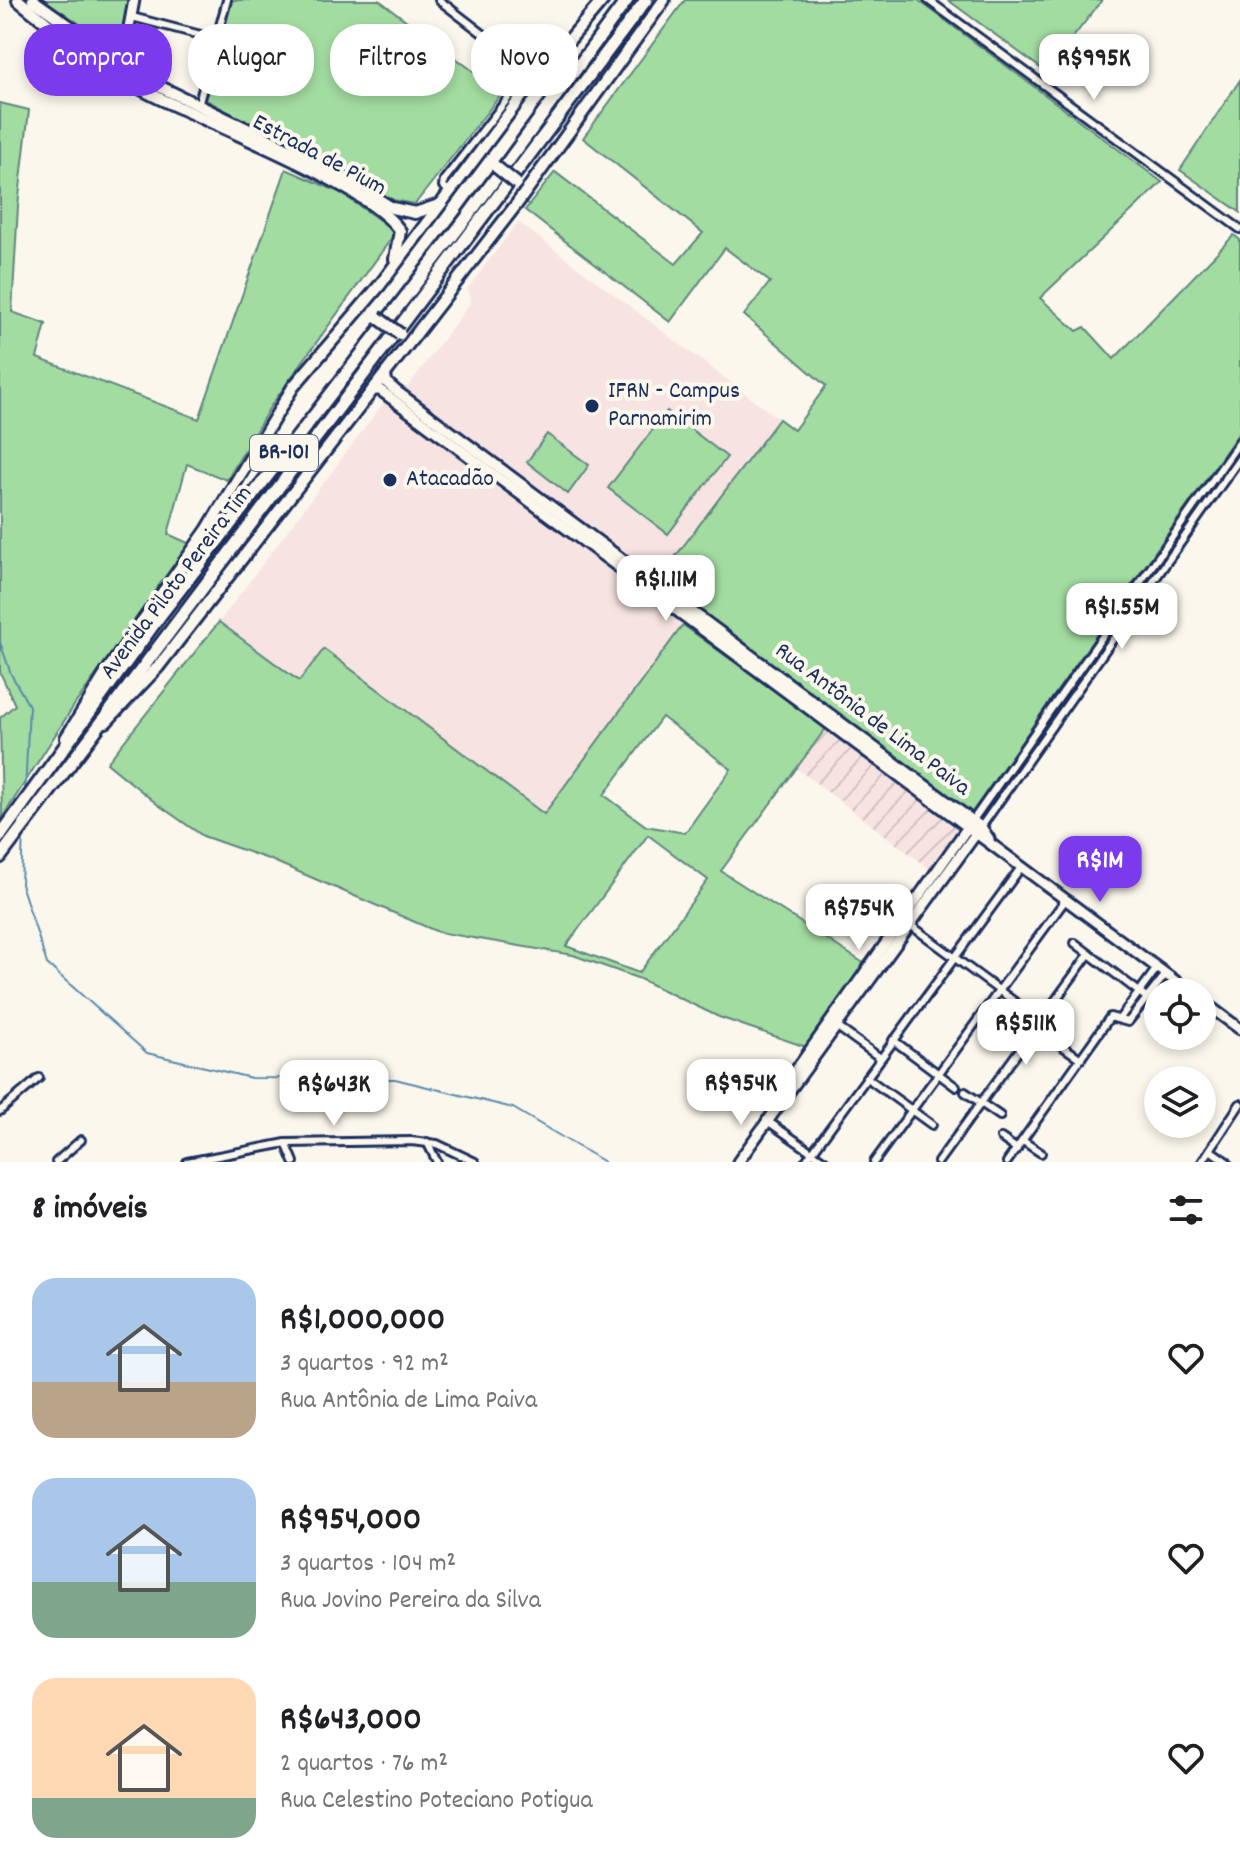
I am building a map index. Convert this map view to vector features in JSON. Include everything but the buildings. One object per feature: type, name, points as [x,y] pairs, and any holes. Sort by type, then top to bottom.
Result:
[{"type":"highway","name":"BR-101","points":[[530,142],[627,0]]},
{"type":"highway","name":"BR-101","points":[[530,142],[646,0]]},
{"type":"highway","name":"Avenida Piloto Pereira Tim","points":[[0,857],[530,142]]},
{"type":"highway","name":"Avenida Piloto Pereira Tim","points":[[0,836],[192,573],[530,142]]},
{"type":"main road","name":"Estrada de Pium","points":[[18,0],[138,88],[282,156],[389,217],[401,234],[392,269]]},
{"type":"main road","name":"Estrada de Pium","points":[[33,0],[66,24]]},
{"type":"main road","points":[[578,26],[603,0]]},
{"type":"main road","points":[[90,737],[158,667],[516,205],[664,0]]},
{"type":"main road","name":"Estrada de Pium","points":[[172,92],[328,168],[392,208],[415,213],[439,205]]},
{"type":"main road","points":[[47,771],[110,667],[207,530],[293,387],[372,295],[518,96]]},
{"type":"main road","points":[[467,168],[483,161],[495,166],[516,183],[520,194],[516,205]]},
{"type":"main road","points":[[372,295],[371,309],[377,317],[408,337],[418,332]]},
{"type":"street","points":[[131,24],[134,0]]},
{"type":"street","points":[[220,24],[227,0]]},
{"type":"street","points":[[439,0],[471,25]]},
{"type":"street","points":[[928,0],[1240,229]]},
{"type":"street","points":[[132,17],[188,32]]},
{"type":"street","points":[[198,106],[201,96]]},
{"type":"street","points":[[449,191],[443,186],[444,180],[515,96]]},
{"type":"street","name":"Rua Antônia de Lima Paiva","points":[[385,373],[389,385],[447,435]]},
{"type":"street","name":"Rua Antônia de Lima Paiva","points":[[372,390],[380,390],[447,435],[975,827],[1171,978]]},
{"type":"street","points":[[975,827],[1087,657],[1239,444]]},
{"type":"street","points":[[738,1162],[766,1120],[784,1102],[938,877],[1096,663],[1240,458]]},
{"type":"street","points":[[1087,657],[1096,663]]},
{"type":"street","points":[[805,1162],[879,1057],[1022,866]]},
{"type":"street","points":[[874,1162],[1066,899]]},
{"type":"street","points":[[906,922],[1023,1008]]},
{"type":"street","points":[[1075,943],[1144,996]]},
{"type":"street","points":[[938,1162],[1089,954]]},
{"type":"street","points":[[1120,1018],[1139,992],[1161,971]]},
{"type":"street","points":[[1157,978],[1161,971]]},
{"type":"street","points":[[1007,1162],[1110,1017],[1128,1023],[1144,1002]]},
{"type":"street","points":[[1130,1005],[1138,1010]]},
{"type":"street","points":[[1216,1011],[1240,1029]]},
{"type":"street","points":[[1019,1016],[1081,1059]]},
{"type":"street","points":[[834,1025],[879,1057]]},
{"type":"street","points":[[893,1040],[956,1087]]},
{"type":"street","points":[[866,1077],[932,1125]]},
{"type":"street","points":[[0,1111],[39,1078]]},
{"type":"street","points":[[965,1092],[1000,1116]]},
{"type":"street","points":[[1202,1162],[1240,1104]]},
{"type":"street","points":[[766,1120],[826,1162]]},
{"type":"street","points":[[1001,1138],[1017,1149]]},
{"type":"street","points":[[56,1162],[81,1140]]},
{"type":"street","points":[[1023,1141],[1041,1153]]},
{"type":"street","points":[[427,1142],[437,1162]]},
{"type":"street","points":[[187,1162],[286,1143],[427,1142],[475,1162]]},
{"type":"street","points":[[286,1143],[294,1162]]},
{"type":"street","points":[[1210,1150],[1227,1162]]},
{"type":"shaded area","name":"IFRN - Campus Parnamirim","points":[[518,222],[779,419],[657,581],[404,392],[471,302],[468,288]]},
{"type":"shaded area","points":[[384,402],[683,625],[544,815],[324,649],[299,681],[219,622]]},
{"type":"shaded area","points":[[826,728],[961,828],[931,870],[796,768]]},
{"type":"green space","points":[[39,0],[128,0],[123,24],[72,24]]},
{"type":"green space","points":[[232,0],[379,0],[411,24],[330,24],[330,96],[455,96],[455,57],[471,70],[471,96],[500,96],[415,204],[393,200],[206,100],[207,96],[314,96],[314,24],[226,24]]},
{"type":"green space","points":[[685,0],[918,0],[1162,182],[1040,298],[1077,331],[1085,327],[1114,359],[1234,235],[1240,240],[1240,431],[970,815],[657,581],[779,419],[794,430],[826,386],[744,315],[770,282],[725,248],[670,322],[525,210],[555,172],[676,264],[703,233],[583,138]]},
{"type":"green space","points":[[948,0],[1102,0],[1046,72]]},
{"type":"green space","points":[[1240,80],[1240,212],[1180,170]]},
{"type":"green space","points":[[0,103],[29,110],[18,206],[12,312],[46,324],[37,358],[199,419],[286,169],[341,193],[396,232],[270,407],[227,480],[187,464],[168,534],[190,544],[75,704],[2,818],[0,718],[15,705],[0,672]]},
{"type":"green space","points":[[667,411],[727,457],[668,534],[608,488]]},
{"type":"green space","points":[[547,434],[589,465],[568,494],[527,462]]},
{"type":"green space","points":[[219,622],[299,681],[324,649],[544,814],[683,625],[826,728],[721,871],[865,964],[806,1047],[719,1017],[640,979],[573,955],[438,932],[271,860],[203,836],[107,763]],"holes":[[[662,717],[731,769],[685,833],[646,826],[604,795]],[[648,835],[708,880],[639,973],[566,946]]]},
{"type":"waterway","points":[[0,642],[11,674],[29,706],[25,794]]},
{"type":"waterway","points":[[23,833],[21,884],[47,964],[147,1053],[251,1078],[395,1079],[513,1108],[604,1162]]},
{"type":"place","name":"IFRN - Campus Parnamirim","points":[[592,406]]},
{"type":"place","name":"Atacadão","points":[[390,480]]}]
